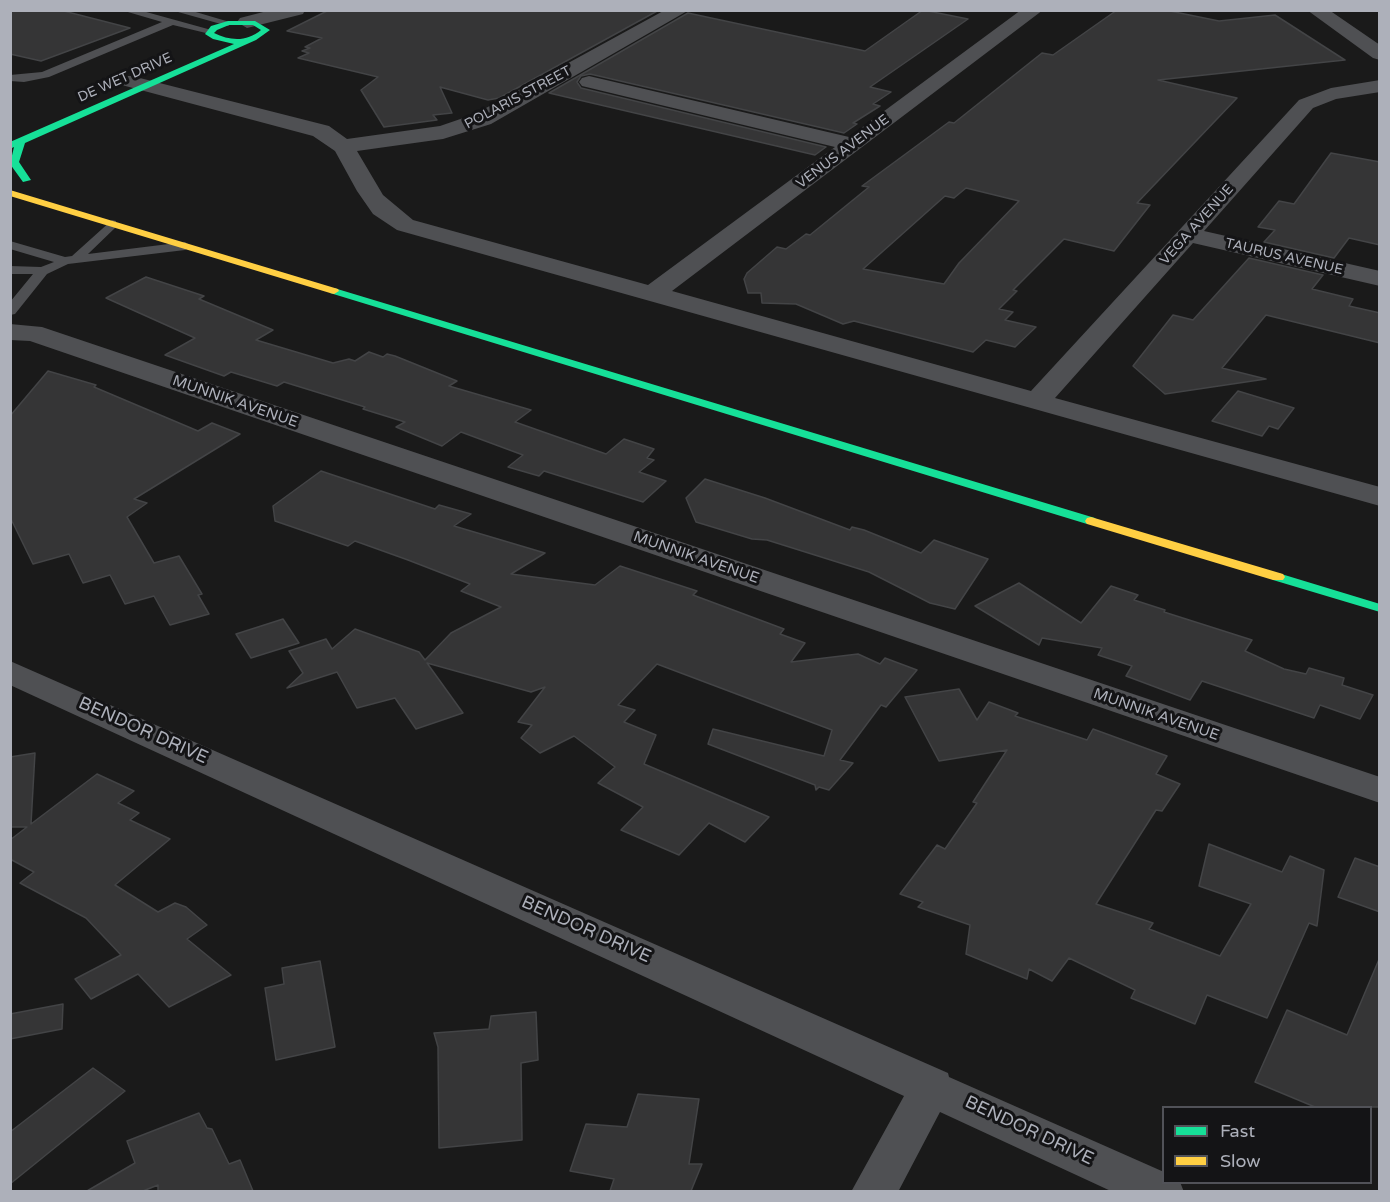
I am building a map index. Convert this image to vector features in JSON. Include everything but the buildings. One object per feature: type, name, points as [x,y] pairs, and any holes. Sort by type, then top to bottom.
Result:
[{"type":"main road","points":[[209,37],[225,41],[248,28]]},
{"type":"main road","points":[[209,37],[248,28]]},
{"type":"main road","name":"DE WET DRIVE","points":[[16,144],[140,79],[248,28]]},
{"type":"main road","name":"DE WET DRIVE","points":[[10,131],[140,79]]},
{"type":"main road","points":[[10,175],[32,182],[14,162],[16,144]]},
{"type":"main road","points":[[10,193],[1380,608]]},
{"type":"street","name":"POLARIS STREET","points":[[343,146],[460,128],[483,119],[575,79],[680,10]]},
{"type":"street","name":"VENUS AVENUE","points":[[652,294],[1034,10]]},
{"type":"street","points":[[1316,10],[1380,54]]},
{"type":"street","points":[[248,28],[291,12]]},
{"type":"street","points":[[140,79],[321,131],[343,146],[374,204],[388,217],[405,225],[1380,497]]},
{"type":"street","points":[[575,79],[853,145]]},
{"type":"street","name":"VEGA AVENUE","points":[[1037,401],[1306,104],[1331,94],[1380,86]]},
{"type":"street","name":"TAURUS AVENUE","points":[[1188,235],[1380,279]]},
{"type":"street","name":"MUNNIK AVENUE","points":[[10,332],[33,333],[1380,791]]},
{"type":"street","name":"BENDOR DRIVE","points":[[10,672],[1161,1191]]},
{"type":"street","points":[[874,1191],[932,1086]]},
{"type":"lane","points":[[125,10],[171,21],[209,37]]},
{"type":"lane","points":[[176,10],[248,28]]},
{"type":"lane","points":[[10,78],[24,79],[45,75],[171,21]]},
{"type":"lane","points":[[71,260],[112,224]]},
{"type":"lane","points":[[10,245],[71,260]]},
{"type":"lane","points":[[10,270],[43,271],[71,260],[185,246]]},
{"type":"lane","points":[[10,311],[43,271]]},
{"type":"traffic: fast","points":[[228,23],[255,23],[266,30],[260,35],[239,42],[223,40],[209,34],[214,28],[228,23]]},
{"type":"traffic: fast","points":[[10,146],[252,39]]},
{"type":"traffic: fast","points":[[21,141],[14,162],[26,180]]},
{"type":"traffic: fast","points":[[334,291],[1091,521]]},
{"type":"traffic: fast","points":[[1278,577],[1380,608]]},
{"type":"traffic: slow","points":[[10,193],[334,291]]},
{"type":"traffic: slow","points":[[1091,521],[1278,577]]}]
